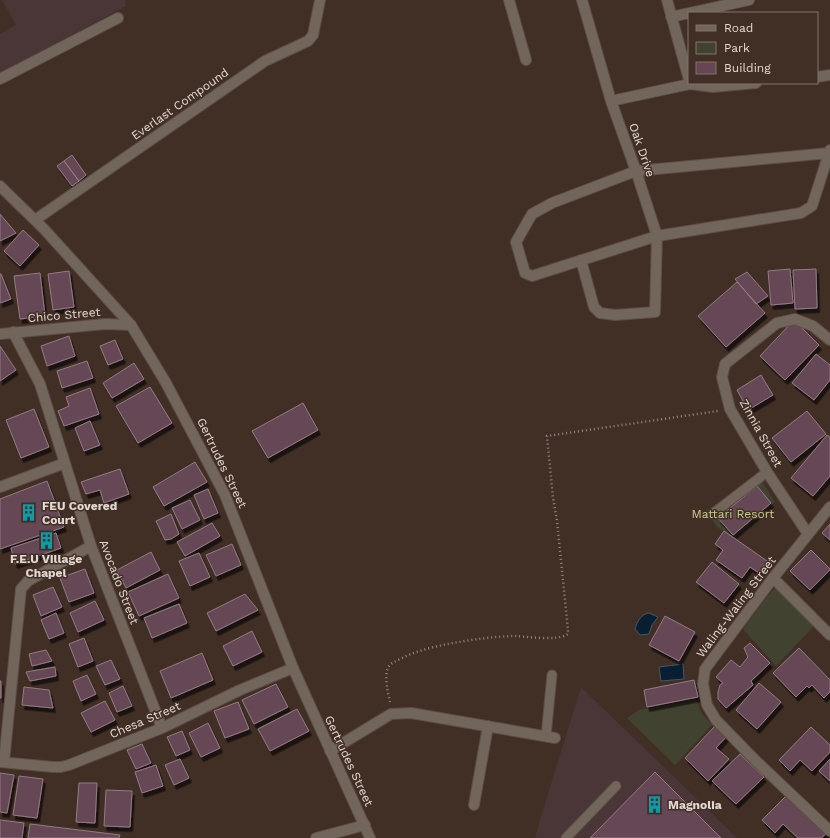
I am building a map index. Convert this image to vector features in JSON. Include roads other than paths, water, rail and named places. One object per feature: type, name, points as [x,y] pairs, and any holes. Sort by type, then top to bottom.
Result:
[{"type":"street","name":"Everlast Compound","points":[[35,220],[264,61],[308,42],[313,35],[320,0]]},
{"type":"street","points":[[509,0],[526,60]]},
{"type":"street","name":"Oak Drive","points":[[581,260],[594,307],[600,313],[615,315],[655,312],[657,236],[611,100],[582,0]]},
{"type":"street","points":[[667,0],[688,75]]},
{"type":"street","points":[[694,12],[753,0]]},
{"type":"street","points":[[671,17],[688,13]]},
{"type":"street","points":[[0,79],[118,18]]},
{"type":"street","points":[[818,77],[830,75]]},
{"type":"street","points":[[611,100],[688,82]]},
{"type":"street","points":[[699,84],[713,87],[745,84]]},
{"type":"street","points":[[830,152],[812,206],[801,213],[657,236],[532,276],[525,273],[516,242],[532,214],[552,203],[636,171],[830,152]]},
{"type":"street","name":"Gertrudes Street","points":[[0,186],[44,229],[131,325],[166,383],[225,495],[293,668],[370,838]]},
{"type":"street","name":"Zinnia Street","points":[[808,534],[767,472],[730,409],[722,378],[725,364],[777,323],[795,319],[813,326],[830,340]]},
{"type":"street","name":"Chico Street","points":[[0,334],[105,324],[131,325]]},
{"type":"street","name":"Avocado Street","points":[[13,332],[40,384],[91,546],[162,728]]},
{"type":"street","points":[[0,487],[65,463]]},
{"type":"street","name":"Waling-Waling Street","points":[[830,507],[773,578],[705,669],[703,684],[707,705],[716,720],[755,760],[830,831]]},
{"type":"street","points":[[2,762],[21,589],[28,581],[91,546]]},
{"type":"street","points":[[773,578],[830,635]]},
{"type":"street","name":"Chesa Street","points":[[2,762],[61,767],[70,765],[162,728],[240,690],[293,668]]},
{"type":"street","points":[[330,751],[392,714],[411,713],[551,737]]},
{"type":"street","points":[[474,806],[488,726]]},
{"type":"street","points":[[316,838],[365,826]]},
{"type":"lane","points":[[715,512],[767,472]]},
{"type":"lane","points":[[551,737],[552,675]]},
{"type":"lane","points":[[566,838],[616,786]]},
{"type":"water","points":[[649,613],[658,617],[652,625],[649,634],[640,635],[635,629],[637,624],[642,617]]},
{"type":"water","points":[[683,664],[684,679],[661,681],[659,667]]},
{"type":"place","name":"FEU Covered Court","points":[[29,513]]},
{"type":"place","name":"F.E.U Village Chapel","points":[[46,540]]},
{"type":"place","name":"Magnolia","points":[[655,805]]},
{"type":"park label","name":"Mattari Resort","points":[[733,514]]}]
